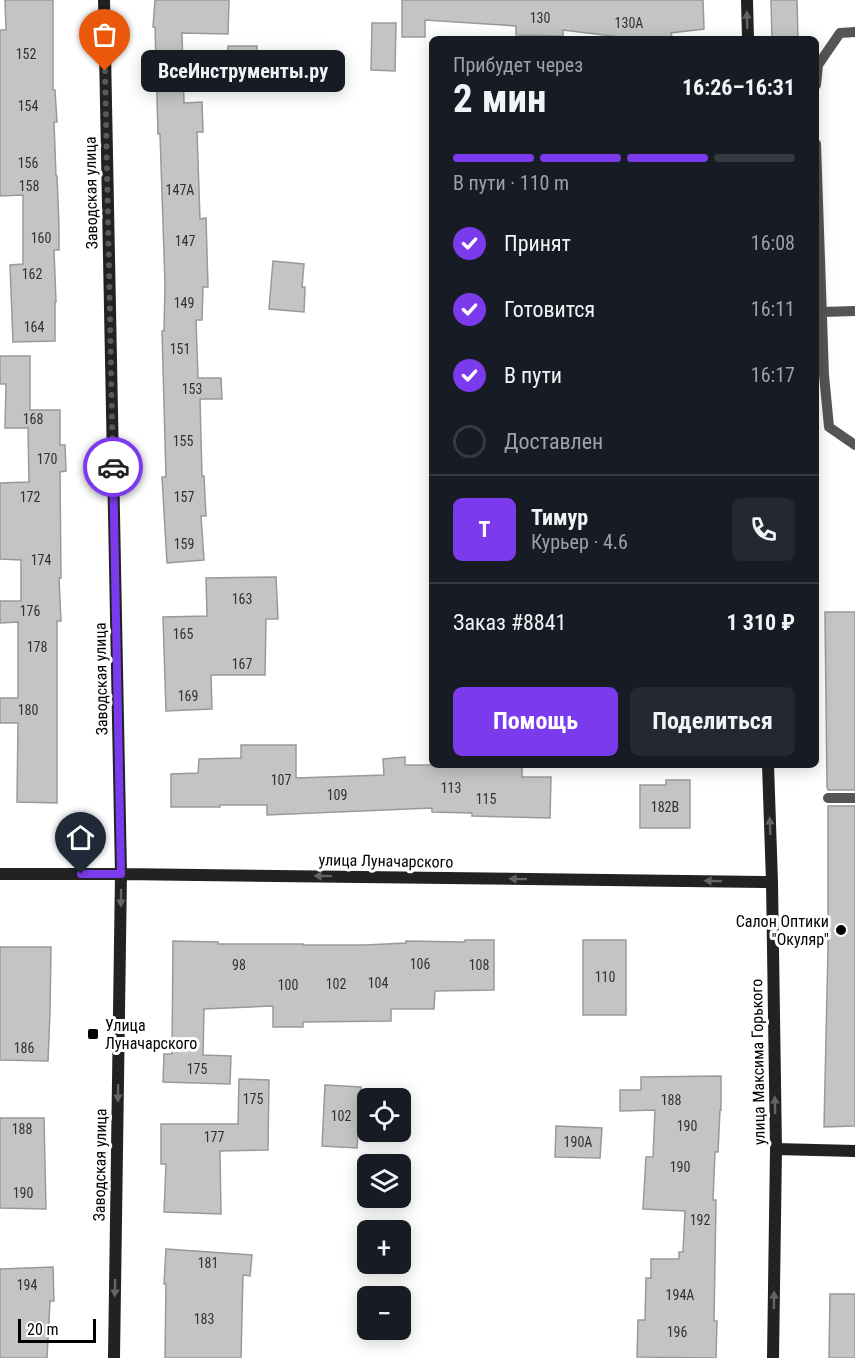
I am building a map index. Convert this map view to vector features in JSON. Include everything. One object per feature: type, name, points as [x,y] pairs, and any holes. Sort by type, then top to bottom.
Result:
[{"type":"main road","name":"Заводская улица","points":[[104,0],[121,874],[114,1358]]},
{"type":"main road","points":[[747,0],[748,36]]},
{"type":"main road","name":"улица Максима Горького","points":[[768,768],[776,1149],[773,1358]]},
{"type":"main road","name":"улица Луначарского","points":[[0,874],[772,882]]},
{"type":"main road","points":[[776,1149],[855,1151]]},
{"type":"lane","points":[[819,64],[840,33],[855,32]]},
{"type":"lane","points":[[819,228],[824,375],[829,427],[855,445]]},
{"type":"lane","points":[[822,312],[855,311]]},
{"type":"lane","points":[[828,798],[855,798]]},
{"type":"building","points":[[5,0],[53,0],[53,90],[55,90],[57,122],[54,122],[59,226],[59,250],[54,250],[55,341],[13,342],[10,265],[23,264],[23,195],[0,196],[0,30],[6,30]]},
{"type":"building","points":[[155,0],[229,0],[228,34],[182,33],[184,103],[202,102],[203,132],[197,132],[200,219],[206,218],[208,287],[203,287],[202,320],[196,320],[198,378],[221,378],[222,399],[200,399],[202,476],[204,476],[206,516],[201,516],[204,560],[167,563],[162,477],[166,477],[162,331],[164,331],[165,284],[160,134],[158,134],[155,27],[153,27]]},
{"type":"building","points":[[402,0],[703,0],[704,29],[671,33],[672,36],[612,36],[563,30],[563,36],[516,35],[516,26],[425,20],[425,37],[402,37]]},
{"type":"building","points":[[771,0],[797,0],[798,36],[772,36]]},
{"type":"building","points":[[372,23],[396,23],[395,71],[371,70]]},
{"type":"building","points":[[228,46],[257,46],[256,77],[227,77]]},
{"type":"building","points":[[273,261],[304,264],[302,287],[305,287],[304,312],[269,309]]},
{"type":"building","points":[[0,356],[30,356],[30,410],[60,410],[60,445],[65,445],[66,471],[60,472],[61,621],[57,621],[57,803],[17,802],[18,723],[0,723],[0,698],[18,698],[18,622],[0,623],[0,601],[21,601],[21,560],[0,559],[0,483],[29,482],[28,428],[5,428],[6,384],[0,384]]},
{"type":"building","points":[[276,577],[278,619],[266,619],[265,675],[211,675],[212,709],[166,711],[163,617],[207,616],[206,578]]},
{"type":"building","points":[[825,612],[855,612],[855,790],[828,790],[827,787]]},
{"type":"building","points":[[241,745],[296,745],[296,778],[384,775],[383,759],[405,757],[405,765],[429,765],[429,768],[522,768],[522,777],[551,777],[550,818],[472,816],[472,813],[432,812],[432,808],[267,815],[267,805],[171,807],[171,774],[198,773],[199,759],[241,758]]},
{"type":"building","points":[[666,780],[690,780],[690,828],[640,828],[640,785],[666,785]]},
{"type":"building","points":[[828,806],[855,806],[855,1126],[824,1127]]},
{"type":"building","points":[[465,940],[494,940],[494,990],[435,991],[434,1009],[391,1009],[391,1021],[303,1022],[303,1027],[273,1027],[273,1006],[204,1009],[203,1055],[231,1056],[230,1084],[163,1082],[164,1054],[172,1054],[173,941],[218,942],[218,944],[365,945],[406,943],[406,941],[465,942]]},
{"type":"building","points":[[583,940],[626,940],[626,1015],[583,1015]]},
{"type":"building","points":[[0,947],[51,947],[48,1061],[0,1060]]},
{"type":"building","points":[[721,1076],[721,1110],[718,1152],[715,1152],[713,1200],[716,1200],[714,1321],[717,1321],[716,1358],[637,1357],[638,1320],[645,1320],[646,1278],[651,1278],[651,1259],[679,1259],[679,1252],[683,1252],[685,1211],[643,1209],[646,1157],[653,1157],[655,1110],[620,1111],[620,1090],[641,1090],[641,1077]]},
{"type":"building","points":[[239,1079],[269,1080],[268,1150],[220,1151],[221,1214],[164,1212],[166,1164],[161,1164],[161,1124],[238,1124]]},
{"type":"building","points":[[325,1085],[361,1087],[357,1088],[357,1148],[322,1146]]},
{"type":"building","points":[[0,1118],[44,1118],[46,1209],[0,1208]]},
{"type":"building","points":[[556,1126],[602,1128],[600,1158],[555,1157]]},
{"type":"building","points":[[166,1249],[252,1255],[250,1276],[243,1275],[241,1358],[165,1358]]},
{"type":"building","points":[[53,1267],[54,1301],[50,1301],[47,1358],[0,1358],[0,1269]]},
{"type":"building","points":[[830,1294],[855,1294],[855,1358],[829,1358]]},
{"type":"way so far","points":[[105,71],[113,467]]},
{"type":"place","name":"ВсеИнструменты.ру","points":[[105,71]]},
{"type":"place","name":"Салон Оптики \"Окуляр\"","points":[[841,930]]},
{"type":"place","name":"Улица Луначарского","points":[[93,1034]]},
{"type":"route","points":[[81,874],[121,874],[113,467]]}]
